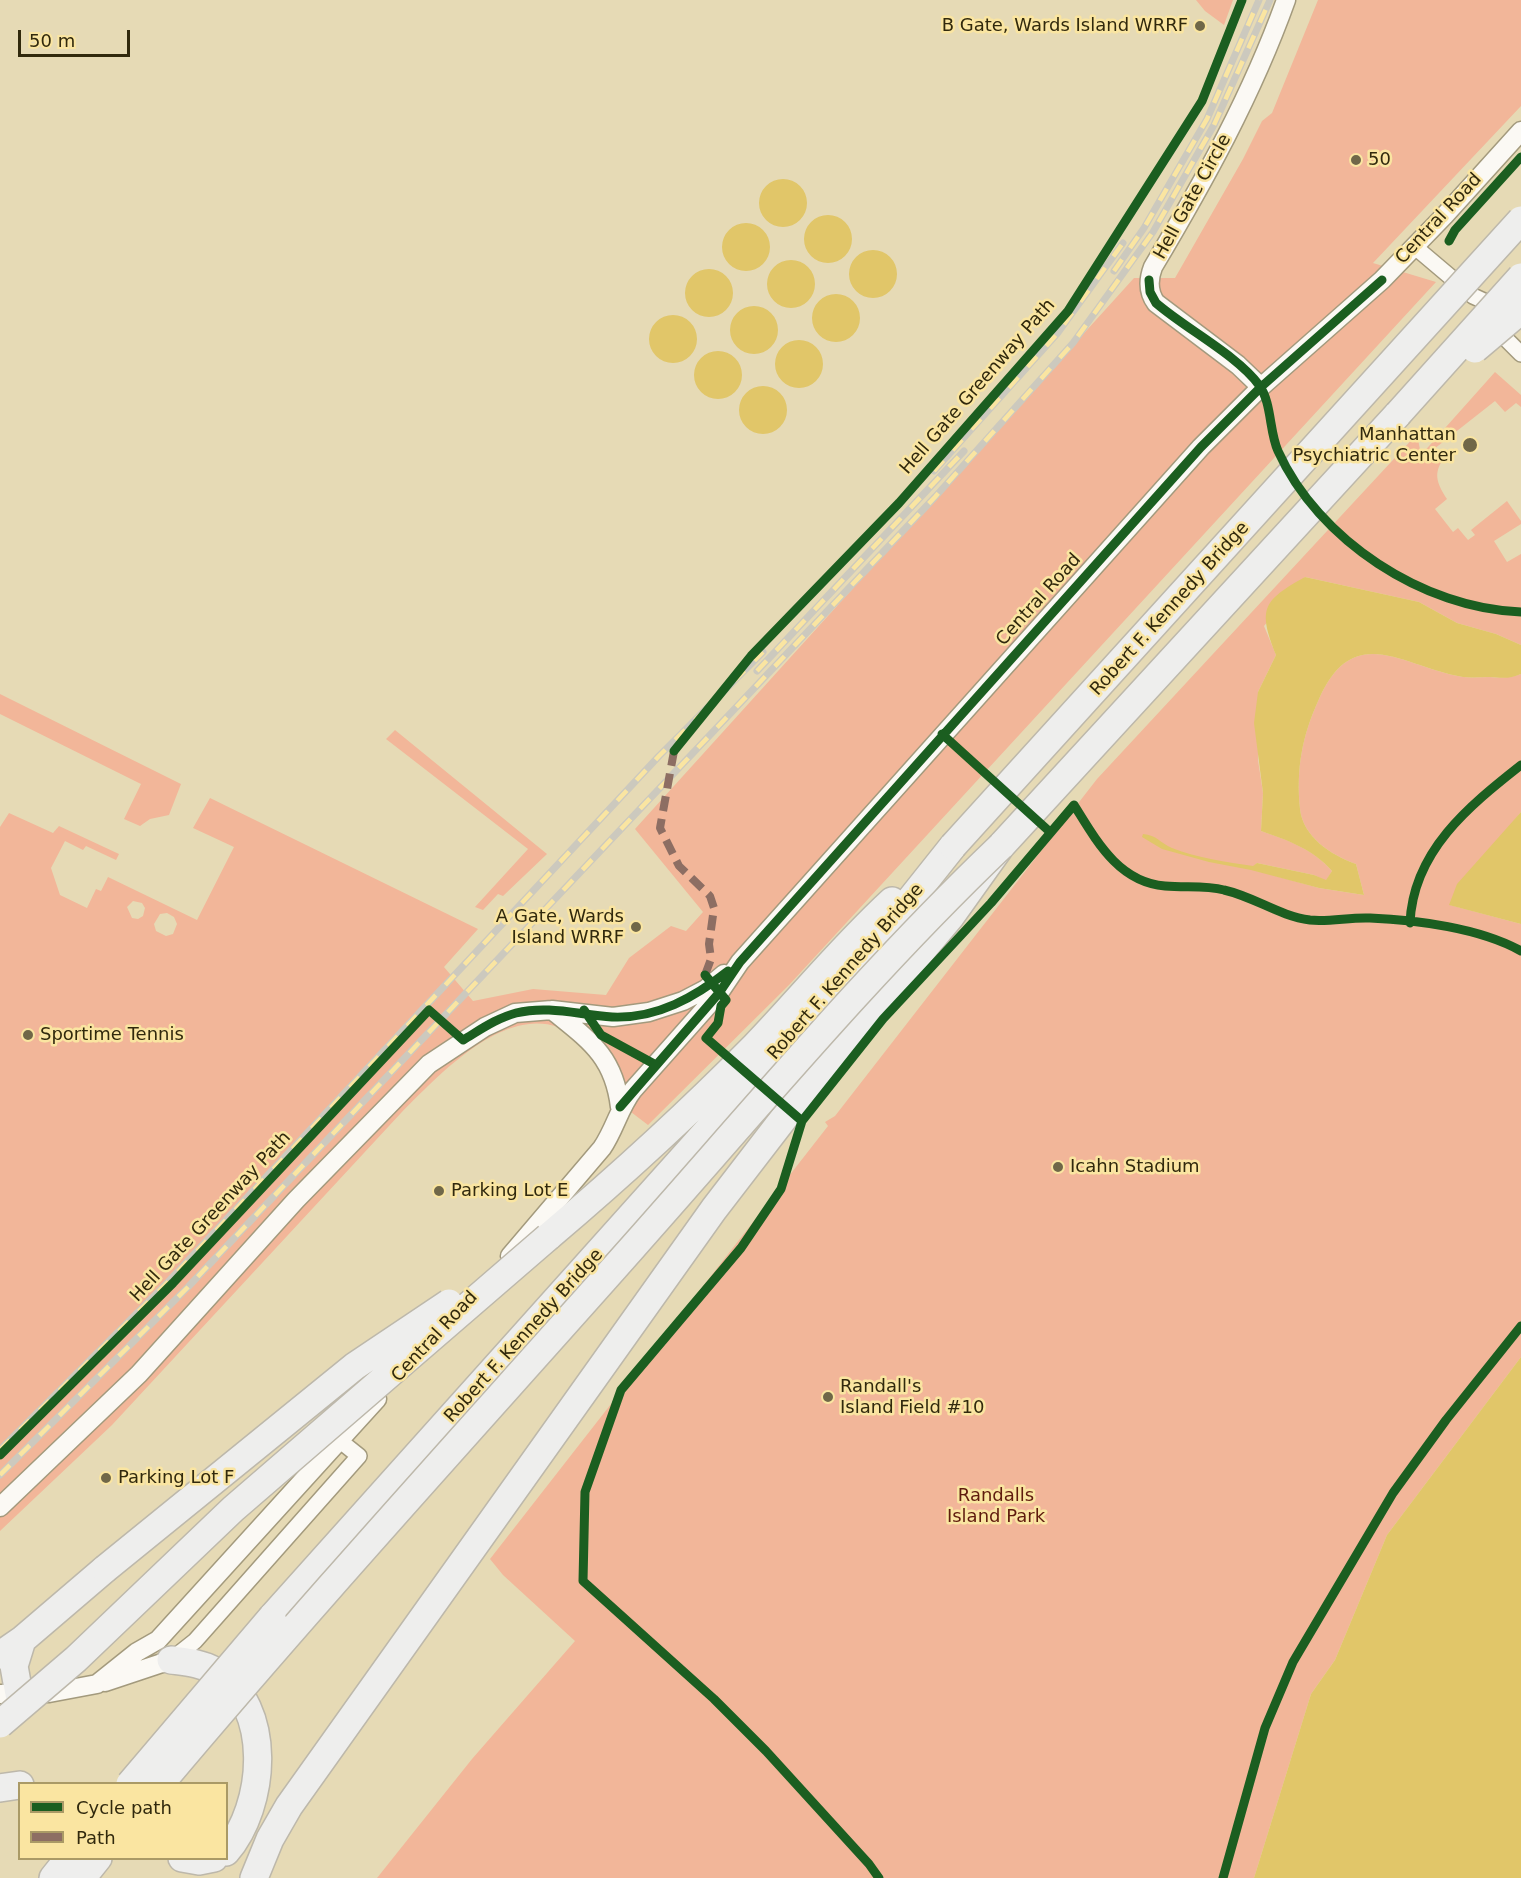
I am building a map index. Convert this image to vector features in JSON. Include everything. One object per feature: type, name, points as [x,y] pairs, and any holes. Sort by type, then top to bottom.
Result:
[{"type":"highway","name":"Robert F. Kennedy Bridge","points":[[132,1782],[280,1608],[879,939],[953,846],[1521,220]]},
{"type":"highway","name":"Robert F. Kennedy Bridge","points":[[162,1782],[258,1669],[773,1089],[940,905],[1001,846],[1521,277]]},
{"type":"highway","points":[[1398,414],[1521,310]]},
{"type":"highway","points":[[0,1724],[75,1659],[233,1509],[548,1237],[686,1114],[785,1014],[865,927],[953,846]]},
{"type":"highway","points":[[254,1878],[270,1839],[289,1806],[714,1209],[814,1079],[951,916],[1001,846]]},
{"type":"highway","points":[[0,1655],[22,1640],[105,1569],[355,1366],[548,1237]]},
{"type":"highway","points":[[10,1694],[14,1666],[22,1640]]},
{"type":"highway","points":[[171,1660],[198,1664],[215,1671],[231,1684],[249,1714],[258,1757],[257,1784],[245,1824],[228,1849]]},
{"type":"highway","points":[[0,1788],[18,1785]]},
{"type":"highway","points":[[53,1878],[67,1860]]},
{"type":"highway","points":[[82,1878],[96,1860]]},
{"type":"highway","points":[[177,1860],[187,1878]]},
{"type":"street","name":"Hell Gate Circle","points":[[1261,387],[1239,365],[1156,303],[1150,292],[1149,280],[1153,267],[1220,152],[1242,106],[1286,0]]},
{"type":"street","name":"Central Road","points":[[97,1684],[137,1652],[169,1631],[339,1440],[521,1244],[605,1143],[620,1107],[719,993],[740,962],[1133,521],[1261,387],[1362,298],[1415,247],[1521,131]]},
{"type":"street","points":[[1415,247],[1473,296],[1521,320]]},
{"type":"street","points":[[1473,296],[1497,333],[1521,354]]},
{"type":"street","name":"Central Road","points":[[0,1507],[147,1366],[296,1200],[429,1064],[500,1019],[515,1013],[552,1010],[612,1017],[649,1012],[683,1001],[706,989],[740,962]]},
{"type":"street","points":[[552,1010],[601,1051],[613,1074],[620,1107]]},
{"type":"street","name":"Central Road","points":[[10,1694],[49,1693],[97,1684],[171,1660],[195,1641],[359,1456],[339,1440]]},
{"type":"green space","points":[[1196,0],[1233,0],[1224,25],[1205,11]]},
{"type":"green space","points":[[1318,0],[1521,0],[1521,106],[1373,263],[1436,282],[789,985],[648,1125],[610,1096],[607,1079],[596,1057],[584,1044],[561,1028],[536,1023],[514,1027],[472,1049],[451,1065],[401,1113],[112,1425],[0,1531],[0,827],[9,813],[53,833],[59,826],[119,854],[116,860],[86,846],[83,850],[65,841],[51,868],[60,895],[87,908],[96,889],[101,891],[108,877],[197,920],[234,847],[193,828],[210,798],[478,929],[444,967],[473,1001],[533,989],[606,995],[629,958],[671,926],[686,931],[703,912],[635,829],[1134,278],[1175,278],[1262,121],[1272,113]],"holes":[[[133,901],[142,903],[145,908],[143,916],[138,919],[132,918],[127,907]],[[167,913],[174,917],[177,924],[173,934],[166,936],[156,931],[154,924],[160,914]]]},
{"type":"green space","name":"Randalls Island Park","points":[[1495,372],[1521,395],[1521,407],[1516,403],[1505,412],[1495,401],[1434,449],[1442,461],[1437,475],[1447,499],[1435,509],[1453,532],[1458,528],[1468,540],[1475,535],[1471,530],[1507,501],[1521,521],[1521,524],[1494,541],[1507,562],[1521,554],[1521,645],[1496,634],[1457,623],[1419,602],[1305,577],[1264,626],[1276,655],[1258,692],[1258,760],[1263,793],[1261,831],[1308,851],[1332,871],[1326,881],[1314,875],[1257,863],[1251,869],[1319,888],[1364,895],[1356,864],[1337,856],[1320,844],[1306,828],[1300,809],[1299,780],[1304,740],[1319,699],[1333,675],[1348,661],[1364,655],[1382,655],[1400,659],[1463,677],[1506,677],[1521,674],[1521,812],[1450,905],[1521,924],[1521,1357],[1387,1535],[1335,1660],[1311,1694],[1254,1878],[377,1878],[472,1759],[575,1641],[503,1575],[490,1559],[828,1126],[825,1122],[835,1116],[1097,779],[1417,434],[1421,455]]},
{"type":"green space","points":[[0,694],[181,784],[169,815],[150,819],[140,826],[124,819],[141,784],[0,714]]},
{"type":"green space","points":[[395,730],[547,854],[503,896],[498,894],[483,910],[475,907],[528,849],[386,739]]},
{"type":"shaded area","points":[[783,179],[800,186],[807,203],[800,220],[783,227],[766,220],[759,203],[766,186]]},
{"type":"shaded area","points":[[828,215],[845,222],[852,239],[845,256],[828,263],[811,256],[804,239],[811,222]]},
{"type":"shaded area","points":[[746,223],[763,230],[770,247],[763,264],[746,271],[729,264],[722,247],[729,230]]},
{"type":"shaded area","points":[[873,250],[890,257],[897,274],[890,291],[873,298],[856,291],[849,274],[856,257]]},
{"type":"shaded area","points":[[791,260],[808,267],[815,284],[808,301],[791,308],[774,301],[767,284],[774,267]]},
{"type":"shaded area","points":[[709,269],[726,276],[733,293],[726,310],[709,317],[692,310],[685,293],[692,276]]},
{"type":"shaded area","points":[[836,294],[853,301],[860,318],[853,335],[836,342],[819,335],[812,318],[819,301]]},
{"type":"shaded area","points":[[754,306],[771,313],[778,330],[771,347],[754,354],[737,347],[730,330],[737,313]]},
{"type":"shaded area","points":[[673,315],[690,322],[697,339],[690,356],[673,363],[656,356],[649,339],[656,322]]},
{"type":"shaded area","points":[[799,340],[816,347],[823,364],[816,381],[799,388],[782,381],[775,364],[782,347]]},
{"type":"shaded area","points":[[718,351],[735,358],[742,375],[735,392],[718,399],[701,392],[694,375],[701,358]]},
{"type":"shaded area","points":[[763,386],[780,393],[787,410],[780,427],[763,434],[746,427],[739,410],[746,393]]},
{"type":"shaded area","points":[[1305,577],[1419,602],[1457,623],[1496,634],[1521,645],[1521,674],[1510,677],[1463,677],[1382,655],[1364,655],[1348,661],[1333,675],[1319,699],[1304,740],[1299,780],[1300,809],[1306,828],[1320,844],[1337,856],[1356,864],[1364,895],[1319,888],[1251,870],[1209,862],[1162,849],[1142,837],[1143,834],[1152,836],[1172,848],[1202,857],[1253,866],[1257,863],[1314,875],[1326,880],[1332,871],[1308,851],[1261,831],[1263,793],[1254,723],[1258,692],[1276,655],[1270,639],[1266,616],[1272,600]]},
{"type":"shaded area","points":[[1521,812],[1521,924],[1449,905],[1457,884]]},
{"type":"shaded area","points":[[1521,1357],[1521,1878],[1254,1878],[1311,1694],[1335,1660],[1387,1535]]},
{"type":"railway","points":[[1114,271],[1144,228],[1207,119],[1259,0]]},
{"type":"railway","points":[[0,1475],[188,1287],[935,497],[1073,343],[1153,232],[1214,125],[1270,0]]},
{"type":"railway","points":[[934,471],[1057,334],[1123,243]]},
{"type":"railway","points":[[757,671],[964,451]]},
{"type":"railway","points":[[0,1450],[169,1281],[659,756],[763,652]]},
{"type":"marked path","points":[[674,751],[660,828],[679,866],[710,896],[714,908],[709,944],[711,959],[705,975]]},
{"type":"cycle path","name":"Hell Gate Greenway Path","points":[[674,751],[751,656],[899,503],[1068,311],[1202,101],[1242,0]]},
{"type":"cycle path","points":[[1449,241],[1455,230],[1521,157]]},
{"type":"cycle path","points":[[1149,280],[1150,292],[1156,303],[1238,363],[1259,385],[1266,400],[1278,451],[1296,483],[1319,513],[1347,540],[1378,564],[1412,583],[1448,598],[1484,608],[1521,612]]},
{"type":"cycle path","points":[[620,1107],[719,993],[740,962],[1201,447],[1261,387],[1382,280]]},
{"type":"cycle path","points":[[942,734],[1050,832]]},
{"type":"cycle path","points":[[1410,923],[1413,897],[1421,874],[1447,832],[1482,797],[1521,765]]},
{"type":"cycle path","points":[[879,1878],[869,1864],[766,1751],[714,1699],[583,1581],[585,1492],[621,1390],[741,1248],[781,1189],[802,1121],[883,1019],[991,903],[1074,805],[1110,857],[1134,877],[1148,883],[1224,890],[1288,915],[1310,920],[1370,918],[1448,927],[1487,936],[1521,951]]},
{"type":"cycle path","name":"Hell Gate Greenway Path","points":[[0,1455],[173,1283],[429,1010],[463,1040],[502,1018],[528,1011],[552,1010],[629,1017],[660,1010],[689,998],[728,971]]},
{"type":"cycle path","points":[[705,975],[726,1000],[721,1006],[718,1023],[706,1038],[802,1121]]},
{"type":"cycle path","points":[[584,1010],[601,1035],[656,1065]]},
{"type":"cycle path","points":[[1223,1878],[1265,1728],[1293,1662],[1393,1493],[1446,1420],[1521,1326]]},
{"type":"place","name":"B Gate, Wards Island WRRF","points":[[1200,26]]},
{"type":"place","name":"50","points":[[1356,160]]},
{"type":"place","name":"Manhattan Psychiatric Center","points":[[1470,445]]},
{"type":"place","name":"A Gate, Wards Island WRRF","points":[[636,927]]},
{"type":"place","name":"Sportime Tennis","points":[[28,1035]]},
{"type":"place","name":"Icahn Stadium","points":[[1058,1167]]},
{"type":"place","name":"Parking Lot E","points":[[439,1191]]},
{"type":"place","name":"Randall's Island Field #10","points":[[828,1397]]},
{"type":"place","name":"Parking Lot F","points":[[106,1478]]}]
